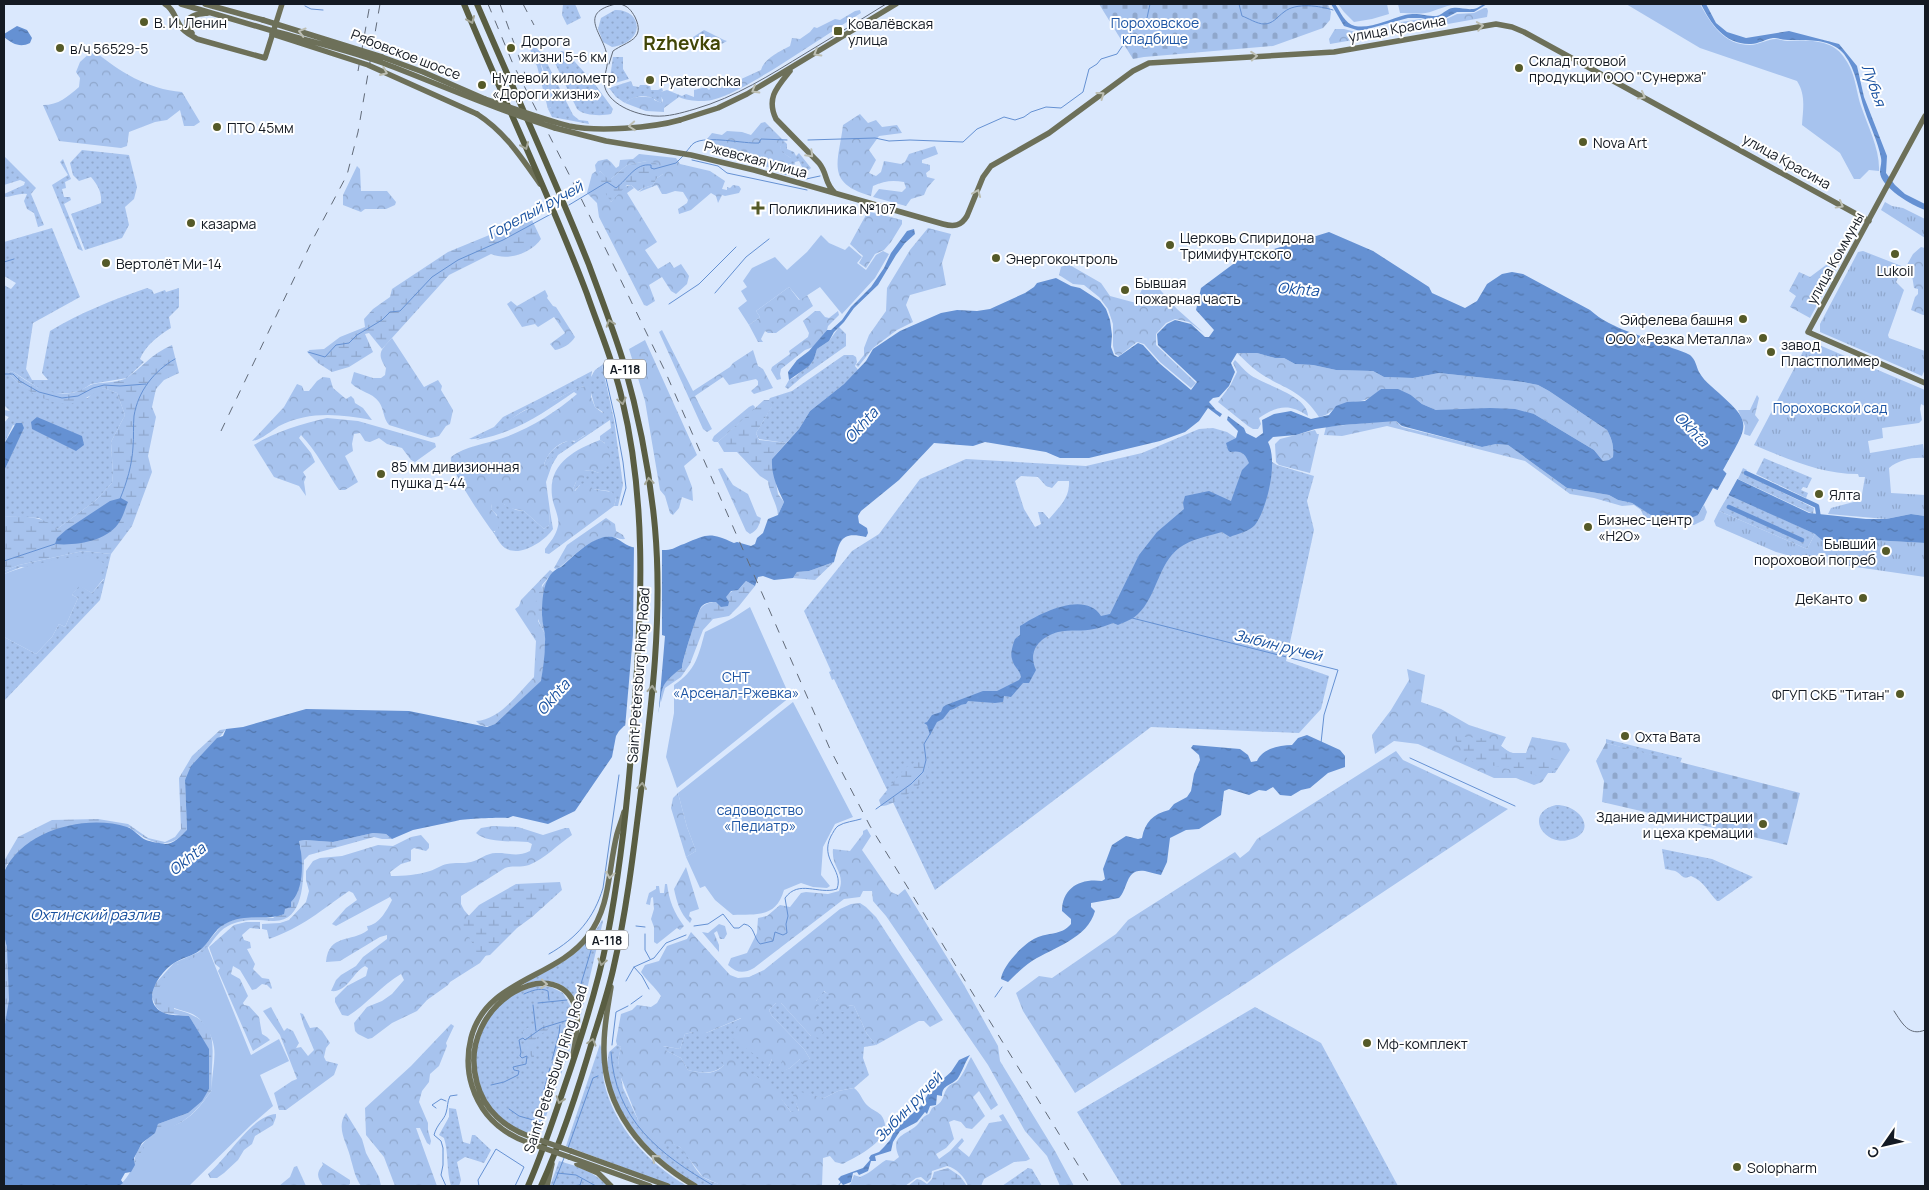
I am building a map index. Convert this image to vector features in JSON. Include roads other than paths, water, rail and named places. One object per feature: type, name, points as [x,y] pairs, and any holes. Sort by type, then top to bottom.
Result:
[{"type":"highway","name":"Saint Petersburg Ring Road","points":[[464,4],[565,240],[609,355],[622,397],[636,479],[640,529],[641,622],[633,736],[623,834],[607,940],[594,996],[572,1065],[548,1136],[528,1186]]},
{"type":"highway","name":"Saint Petersburg Ring Road","points":[[477,4],[569,217],[604,305],[624,364],[641,435],[655,529],[657,582],[656,637],[648,738],[636,834],[612,973],[579,1089],[554,1157],[541,1186]]},
{"type":"main road","points":[[165,4],[171,8],[186,32],[197,39],[265,58],[282,4]]},
{"type":"main road","name":"Рябовское шоссе","points":[[181,4],[340,49],[382,63],[484,104],[555,128]]},
{"type":"main road","name":"Рябовское шоссе","points":[[205,4],[374,54],[423,72],[485,99],[569,126],[604,128],[654,125],[680,120],[718,108],[734,101],[797,65],[896,4]]},
{"type":"main road","points":[[213,4],[222,8]]},
{"type":"main road","points":[[207,41],[191,32],[186,23],[191,16],[211,12]]},
{"type":"main road","name":"улица Красина","points":[[947,225],[957,226],[964,222],[983,177],[991,166],[1049,133],[1133,71],[1149,63],[1334,52],[1496,24],[1512,26],[1524,32],[1869,221]]},
{"type":"main road","points":[[265,29],[272,34],[368,65],[477,114],[490,122],[509,140],[544,190]]},
{"type":"main road","points":[[797,65],[786,76],[773,95],[771,107],[776,118],[822,167],[828,186],[836,194]]},
{"type":"main road","name":"улица Коммуны","points":[[1925,116],[1808,332],[1925,383]]},
{"type":"main road","name":"Ржевская улица","points":[[555,128],[606,141],[691,155],[754,170],[947,225]]},
{"type":"main road","points":[[611,1186],[598,1173],[569,1157],[502,1130],[477,1100],[468,1073],[468,1057],[473,1031],[478,1019],[497,996],[521,980],[566,957],[581,945],[589,935],[602,911],[617,834],[625,810]]},
{"type":"main road","points":[[612,973],[604,1045],[606,1076],[611,1095],[625,1123],[646,1151],[694,1186]]},
{"type":"main road","points":[[572,1065],[577,1016],[572,1000],[558,986],[546,983],[524,986],[501,1000],[482,1023],[474,1049],[474,1074],[478,1089],[496,1117],[545,1149],[650,1186]]},
{"type":"main road","points":[[547,1186],[554,1157]]},
{"type":"main road","points":[[569,1157],[668,1186]]},
{"type":"water","points":[[1331,4],[1335,4],[1348,23],[1361,27],[1410,14],[1436,16],[1452,8],[1475,9],[1487,4],[1474,12],[1457,12],[1438,22],[1421,18],[1408,18],[1360,31],[1344,26]]},
{"type":"water","points":[[1701,4],[1706,4],[1716,23],[1727,32],[1746,38],[1789,31],[1839,44],[1857,66],[1864,97],[1887,156],[1886,173],[1905,194],[1925,204],[1925,210],[1891,190],[1881,178],[1880,152],[1865,111],[1855,74],[1844,54],[1839,49],[1832,45],[1810,40],[1773,38],[1751,44],[1734,41],[1726,37],[1714,26]]},
{"type":"water","points":[[17,26],[27,30],[32,38],[30,43],[17,44],[10,42],[4,37],[4,34]]},
{"type":"water","points":[[914,229],[915,234],[896,255],[878,285],[854,308],[829,341],[817,349],[814,359],[809,366],[789,380],[788,372],[797,360],[809,351],[827,330],[831,330],[842,320],[851,307],[871,287],[884,268],[891,253],[907,231]]},
{"type":"water","name":"Охтинский разлив","points":[[1329,232],[1373,251],[1429,287],[1432,293],[1465,308],[1477,301],[1487,284],[1502,274],[1512,272],[1523,274],[1590,310],[1608,323],[1690,355],[1704,379],[1741,416],[1743,424],[1739,442],[1723,470],[1727,474],[1809,513],[1866,519],[1886,519],[1911,514],[1925,516],[1925,543],[1872,540],[1833,543],[1822,540],[1815,534],[1713,488],[1698,515],[1686,520],[1654,517],[1632,503],[1618,500],[1609,495],[1567,488],[1508,445],[1496,444],[1482,447],[1402,426],[1396,421],[1343,425],[1315,429],[1296,435],[1273,437],[1268,442],[1272,460],[1270,484],[1264,507],[1253,527],[1230,537],[1222,532],[1200,538],[1179,548],[1166,563],[1144,607],[1136,616],[1118,625],[1113,623],[1090,630],[1063,631],[1046,637],[1034,651],[1033,657],[1036,670],[1029,683],[1023,683],[1011,697],[1004,696],[1003,702],[968,701],[966,704],[950,710],[943,719],[937,722],[930,735],[927,725],[924,723],[932,715],[941,712],[946,705],[983,691],[997,691],[1019,680],[1021,677],[1011,654],[1015,639],[1020,635],[1020,626],[1050,610],[1074,604],[1094,608],[1101,616],[1110,614],[1139,555],[1157,532],[1184,509],[1185,496],[1209,491],[1231,501],[1242,470],[1249,463],[1242,453],[1237,451],[1230,452],[1228,450],[1226,443],[1236,438],[1238,431],[1227,420],[1228,416],[1244,428],[1246,433],[1256,438],[1263,433],[1262,420],[1274,414],[1291,411],[1311,419],[1329,415],[1336,406],[1347,402],[1365,401],[1381,389],[1398,389],[1411,395],[1422,404],[1436,410],[1515,409],[1534,414],[1594,450],[1603,461],[1613,457],[1612,443],[1607,430],[1538,385],[1439,373],[1413,378],[1384,377],[1373,371],[1336,370],[1313,365],[1295,364],[1284,358],[1275,358],[1257,353],[1237,353],[1231,363],[1235,372],[1229,386],[1219,397],[1213,398],[1209,402],[1222,414],[1220,417],[1208,408],[1199,421],[1185,432],[1160,441],[1089,458],[1060,458],[1046,452],[985,442],[973,446],[934,443],[899,480],[861,511],[858,516],[859,523],[867,528],[868,533],[866,537],[858,535],[846,536],[840,543],[834,562],[809,571],[797,572],[793,578],[774,580],[763,576],[758,577],[755,586],[746,581],[738,590],[731,591],[726,597],[729,602],[728,606],[721,607],[716,602],[712,602],[706,603],[701,607],[690,636],[682,668],[664,684],[662,689],[657,717],[634,722],[624,726],[619,731],[616,736],[612,757],[575,811],[548,824],[513,816],[508,818],[481,818],[459,820],[413,830],[392,839],[386,834],[373,833],[333,842],[299,841],[302,864],[301,881],[296,896],[291,902],[291,907],[285,909],[284,914],[233,920],[221,926],[199,951],[177,961],[169,967],[154,986],[152,994],[156,1007],[168,1014],[189,1016],[209,1049],[209,1089],[202,1101],[188,1113],[158,1124],[155,1133],[142,1143],[134,1158],[135,1165],[131,1172],[125,1173],[121,1180],[123,1183],[119,1186],[4,1186],[4,1030],[9,1000],[7,948],[4,935],[4,872],[13,857],[25,845],[57,829],[75,824],[93,823],[111,823],[127,827],[143,839],[150,841],[168,844],[174,841],[187,830],[185,780],[191,766],[217,738],[223,736],[226,729],[243,727],[306,709],[409,711],[487,727],[495,724],[541,681],[545,639],[542,615],[543,594],[550,575],[555,570],[586,546],[608,536],[616,538],[632,547],[658,550],[671,549],[704,536],[719,537],[734,543],[737,542],[751,546],[755,544],[757,538],[763,533],[768,519],[778,515],[784,502],[775,481],[772,459],[799,429],[810,411],[844,384],[866,361],[873,349],[900,331],[941,313],[957,310],[977,311],[990,309],[1025,293],[1037,283],[1056,278],[1071,286],[1080,288],[1100,301],[1106,309],[1110,320],[1111,347],[1114,355],[1118,357],[1138,343],[1143,345],[1159,363],[1191,390],[1197,382],[1158,345],[1157,334],[1167,324],[1175,320],[1191,324],[1205,337],[1209,337],[1214,330],[1196,310],[1201,288],[1244,256],[1261,253]]},
{"type":"water","points":[[37,417],[82,436],[84,445],[76,451],[32,429],[31,422]]},
{"type":"water","points":[[16,423],[22,423],[24,428],[4,471],[4,444]]},
{"type":"water","points":[[121,498],[128,502],[123,516],[115,528],[108,533],[100,538],[82,543],[55,544],[57,538],[66,530],[110,501]]},
{"type":"water","points":[[1307,735],[1340,750],[1345,756],[1345,767],[1328,773],[1310,788],[1301,790],[1291,796],[1280,795],[1273,787],[1266,791],[1259,790],[1249,795],[1229,789],[1224,791],[1221,815],[1199,829],[1186,830],[1170,838],[1167,862],[1161,875],[1145,871],[1134,873],[1128,880],[1119,898],[1091,903],[1091,907],[1095,911],[1091,920],[1078,935],[1032,961],[1008,982],[1001,979],[1005,968],[1014,955],[1031,941],[1041,936],[1059,932],[1071,924],[1071,919],[1062,911],[1065,896],[1074,886],[1080,883],[1094,880],[1102,881],[1105,879],[1103,869],[1112,845],[1126,836],[1142,838],[1145,827],[1154,816],[1169,810],[1174,804],[1187,797],[1191,791],[1194,774],[1200,760],[1199,755],[1191,748],[1193,745],[1240,749],[1248,755],[1251,762],[1257,761],[1267,751],[1277,747],[1292,745],[1298,738]]},
{"type":"water","points":[[970,1055],[958,1078],[945,1087],[942,1096],[937,1095],[936,1105],[930,1106],[927,1114],[925,1112],[917,1122],[900,1131],[893,1142],[891,1151],[875,1156],[876,1161],[871,1161],[868,1171],[859,1175],[857,1172],[853,1173],[851,1182],[843,1185],[838,1179],[841,1176],[863,1168],[870,1160],[871,1155],[879,1152],[890,1140],[895,1129],[922,1105],[928,1094],[932,1094],[931,1089],[936,1083],[951,1072],[959,1060]]},
{"type":"waterway","name":"Горелый ручей","points":[[808,140],[875,138],[889,141],[963,142],[977,129],[1004,117],[1015,120],[1046,107],[1061,108],[1083,92],[1089,69],[1101,59],[1117,54],[1135,27],[1147,18],[1150,4]]},
{"type":"waterway","name":"Горелый ручей","points":[[1239,4],[1242,16],[1264,24],[1272,22],[1284,12],[1295,7],[1315,6],[1333,10]]},
{"type":"waterway","points":[[305,6],[311,9],[323,10]]},
{"type":"waterway","name":"Горелый ручей","points":[[686,152],[694,143],[708,140],[752,143],[759,143],[761,139],[787,140]]},
{"type":"waterway","name":"Горелый ручей","points":[[569,205],[607,182],[616,188],[640,166],[651,165],[651,168],[654,169],[676,163],[684,155]]},
{"type":"waterway","points":[[692,160],[718,166],[727,173],[807,190]]},
{"type":"waterway","points":[[781,173],[806,179],[820,176]]},
{"type":"waterway","name":"Горелый ручей","points":[[308,352],[325,357],[336,345],[349,343],[357,335],[382,320],[390,312],[400,311],[432,277],[458,260],[503,240],[551,214]]},
{"type":"waterway","points":[[715,293],[746,257],[769,239]]},
{"type":"waterway","points":[[669,304],[699,284],[736,247]]},
{"type":"waterway","points":[[4,262],[14,259]]},
{"type":"waterway","name":"Горелый ручей","points":[[120,499],[130,467],[134,416],[139,398],[148,383],[160,369],[175,359]]},
{"type":"waterway","points":[[603,365],[623,462],[626,488],[621,505]]},
{"type":"waterway","points":[[4,374],[13,374],[20,381],[39,392],[62,398],[78,396],[93,388],[104,385],[146,384]]},
{"type":"waterway","points":[[1746,473],[1817,506],[1819,519]]},
{"type":"waterway","points":[[1729,507],[1802,540]]},
{"type":"waterway","name":"Горелый ручей","points":[[4,561],[55,544]]},
{"type":"waterway","name":"Зыбин ручей","points":[[1132,618],[1338,670],[1324,715],[1321,743]]},
{"type":"waterway","points":[[876,809],[911,784],[923,772],[926,760],[924,744],[930,734]]},
{"type":"waterway","points":[[1410,758],[1515,806]]},
{"type":"waterway","points":[[549,954],[576,934],[595,909],[599,899],[603,888],[619,775]]},
{"type":"waterway","points":[[694,926],[708,924],[723,914],[734,928],[739,928],[744,924],[748,925],[760,944],[773,941],[775,932],[783,935],[787,933],[786,924],[788,916],[785,898],[796,889],[837,889],[837,876],[829,858],[828,844],[838,826],[861,819]]},
{"type":"waterway","points":[[636,926],[645,927]]},
{"type":"waterway","points":[[645,934],[645,950],[650,959]]},
{"type":"waterway","points":[[626,981],[634,967],[654,958],[666,943],[686,935]]},
{"type":"waterway","points":[[578,994],[592,947],[589,941]]},
{"type":"waterway","points":[[634,967],[642,976],[649,989]]},
{"type":"waterway","name":"Зыбин ручей","points":[[995,997],[1002,987]]},
{"type":"waterway","points":[[524,994],[542,989],[548,991],[549,1000]]},
{"type":"waterway","points":[[631,1004],[642,996]]},
{"type":"waterway","points":[[538,1003],[567,1000]]},
{"type":"waterway","points":[[533,1005],[536,1031]]},
{"type":"waterway","points":[[612,1045],[616,1012],[628,1006]]},
{"type":"waterway","points":[[491,1085],[504,1082],[518,1075],[519,1071],[514,1070],[513,1067],[526,1064],[527,1056],[522,1058],[520,1056],[519,1040],[523,1038],[525,1040],[542,1028],[568,1020]]},
{"type":"waterway","points":[[552,1060],[560,1025]]},
{"type":"waterway","points":[[538,1132],[564,1050],[569,1052]]},
{"type":"waterway","points":[[611,1052],[614,1076],[621,1097],[643,1133],[675,1161],[714,1186]]},
{"type":"waterway","points":[[550,1068],[544,1090],[550,1092]]},
{"type":"waterway","points":[[568,1148],[593,1078],[598,1076]]},
{"type":"waterway","points":[[446,1186],[441,1175],[443,1148],[441,1141],[434,1135],[445,1116],[450,1096],[457,1095]]},
{"type":"waterway","points":[[436,1108],[432,1105],[441,1099],[446,1101]]},
{"type":"waterway","points":[[509,1109],[519,1116],[540,1122]]},
{"type":"waterway","points":[[479,1186],[478,1180],[496,1149],[524,1167],[515,1186]]},
{"type":"waterway","points":[[553,1186],[564,1158]]},
{"type":"waterway","points":[[557,1173],[576,1175],[596,1186]]},
{"type":"waterway","points":[[572,1186],[580,1185],[582,1179]]},
{"type":"waterway","name":"Зыбин ручей","points":[[838,1186],[842,1181]]},
{"type":"tram line","points":[[616,4],[604,8],[597,13],[595,19],[595,25],[607,56],[604,83],[606,90],[610,97],[631,111],[659,116],[695,109],[739,92],[886,4]]},
{"type":"tram line","points":[[609,64],[613,51],[633,39],[638,31],[638,25],[632,12],[620,4]]},
{"type":"tram line","points":[[1894,1011],[1906,1028],[1915,1032],[1925,1030]]},
{"type":"railway","points":[[358,71],[370,4]]},
{"type":"railway","points":[[221,431],[313,239],[347,175],[358,132],[380,4]]},
{"type":"railway","points":[[488,4],[513,64],[665,371],[830,749],[870,826],[1091,1186]]},
{"type":"railway","points":[[500,4],[525,74]]},
{"type":"railway","points":[[523,4],[534,25]]},
{"type":"place","name":"В. И. Ленин","points":[[144,22]]},
{"type":"place","name":"Ковалёвская улица","points":[[838,31]]},
{"type":"place","name":"в/ч 56529-5","points":[[60,48]]},
{"type":"place","name":"Дорога жизни 5-6 км","points":[[511,48]]},
{"type":"place","name":"Склад готовой продукции ООО \"Сунержа\"","points":[[1519,68]]},
{"type":"place","name":"Pyaterochka","points":[[650,80]]},
{"type":"place","name":"Нулевой километр «Дороги жизни»","points":[[482,85]]},
{"type":"place","name":"ПТО 45мм","points":[[217,127]]},
{"type":"place","name":"Nova Art","points":[[1583,142]]},
{"type":"place","name":"Поликлиника №107","points":[[758,208]]},
{"type":"place","name":"казарма","points":[[191,223]]},
{"type":"place","name":"Церковь Спиридона Тримифунтского","points":[[1170,245]]},
{"type":"place","name":"Lukoil","points":[[1895,254]]},
{"type":"place","name":"Энергоконтроль","points":[[996,258]]},
{"type":"place","name":"Вертолёт Ми-14","points":[[106,263]]},
{"type":"place","name":"Бывшая пожарная часть","points":[[1125,290]]},
{"type":"place","name":"Эйфелева башня","points":[[1743,319]]},
{"type":"place","name":"ООО «Резка Металла»","points":[[1763,338]]},
{"type":"place","name":"завод Пластполимер","points":[[1771,352]]},
{"type":"place","name":"85 мм дивизионная пушка д-44","points":[[381,474]]},
{"type":"place","name":"Ялта","points":[[1819,494]]},
{"type":"place","name":"Бизнес-центр «H2O»","points":[[1588,527]]},
{"type":"place","name":"Бывший пороховой погреб","points":[[1886,551]]},
{"type":"place","name":"ДеКанто","points":[[1863,598]]},
{"type":"place","name":"ФГУП СКБ \"Титан\"","points":[[1900,694]]},
{"type":"place","name":"Охта Вата","points":[[1625,736]]},
{"type":"place","name":"Здание администрации и цеха кремации","points":[[1763,824]]},
{"type":"place","name":"Мф-комплект","points":[[1367,1043]]},
{"type":"place","name":"Solopharm","points":[[1737,1167]]},
{"type":"district","name":"Rzhevka","points":[[682,43]]},
{"type":"park label","name":"Пороховское кладбище","points":[[1155,30]]},
{"type":"park label","name":"Пороховской сад","points":[[1830,407]]},
{"type":"park label","name":"СНТ «Арсенал-Ржевка»","points":[[736,684]]},
{"type":"park label","name":"садоводство «Педиатр»","points":[[760,818]]},
{"type":"water label","name":"Лубья","points":[[1874,85]]},
{"type":"water label","name":"Okhta","points":[[1298,289]]},
{"type":"water label","name":"Okhta","points":[[861,425]]},
{"type":"water label","name":"Okhta","points":[[1692,429]]},
{"type":"water label","name":"Okhta","points":[[553,697]]},
{"type":"water label","name":"Okhta","points":[[187,859]]}]
